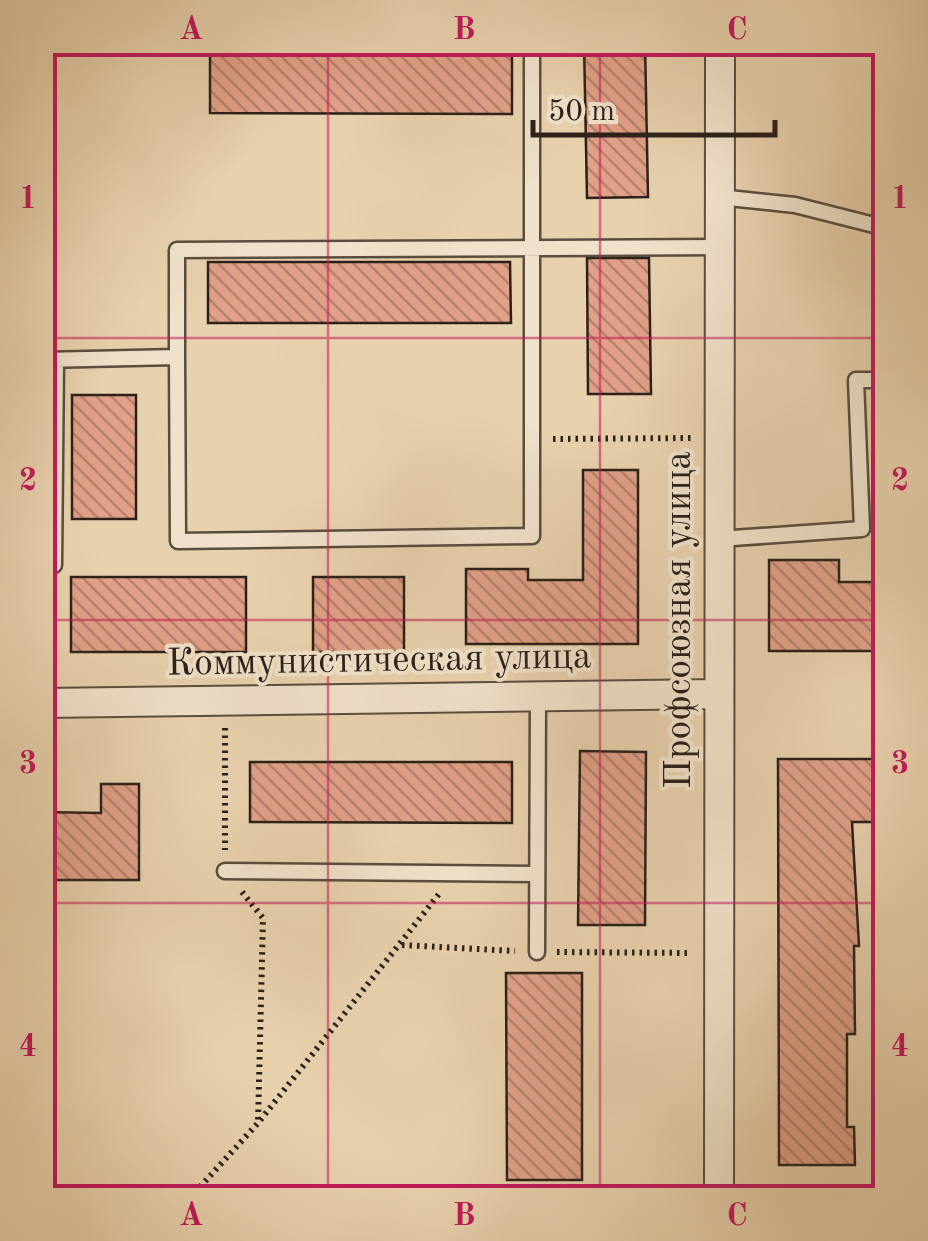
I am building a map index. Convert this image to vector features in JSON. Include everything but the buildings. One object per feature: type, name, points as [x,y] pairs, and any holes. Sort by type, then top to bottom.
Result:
[{"type":"street","name":"Профсоюзная улица","points":[[719,1198],[720,42]]},
{"type":"street","name":"Коммунистическая улица","points":[[48,702],[717,694]]},
{"type":"lane","points":[[532,42],[533,247],[532,536],[178,541],[177,250],[533,247],[719,248]]},
{"type":"lane","points":[[719,196],[795,205],[886,228]]},
{"type":"lane","points":[[48,566],[49,360],[177,358]]},
{"type":"lane","points":[[718,539],[862,529],[856,380],[886,380]]},
{"type":"lane","points":[[536,952],[538,697]]},
{"type":"lane","points":[[225,871],[537,874]]},
{"type":"path","points":[[532,439],[718,438]]},
{"type":"path","points":[[48,566],[48,702]]},
{"type":"path","points":[[225,702],[225,871],[263,918],[258,1123]]},
{"type":"path","points":[[190,1198],[258,1123],[455,873]]}]
